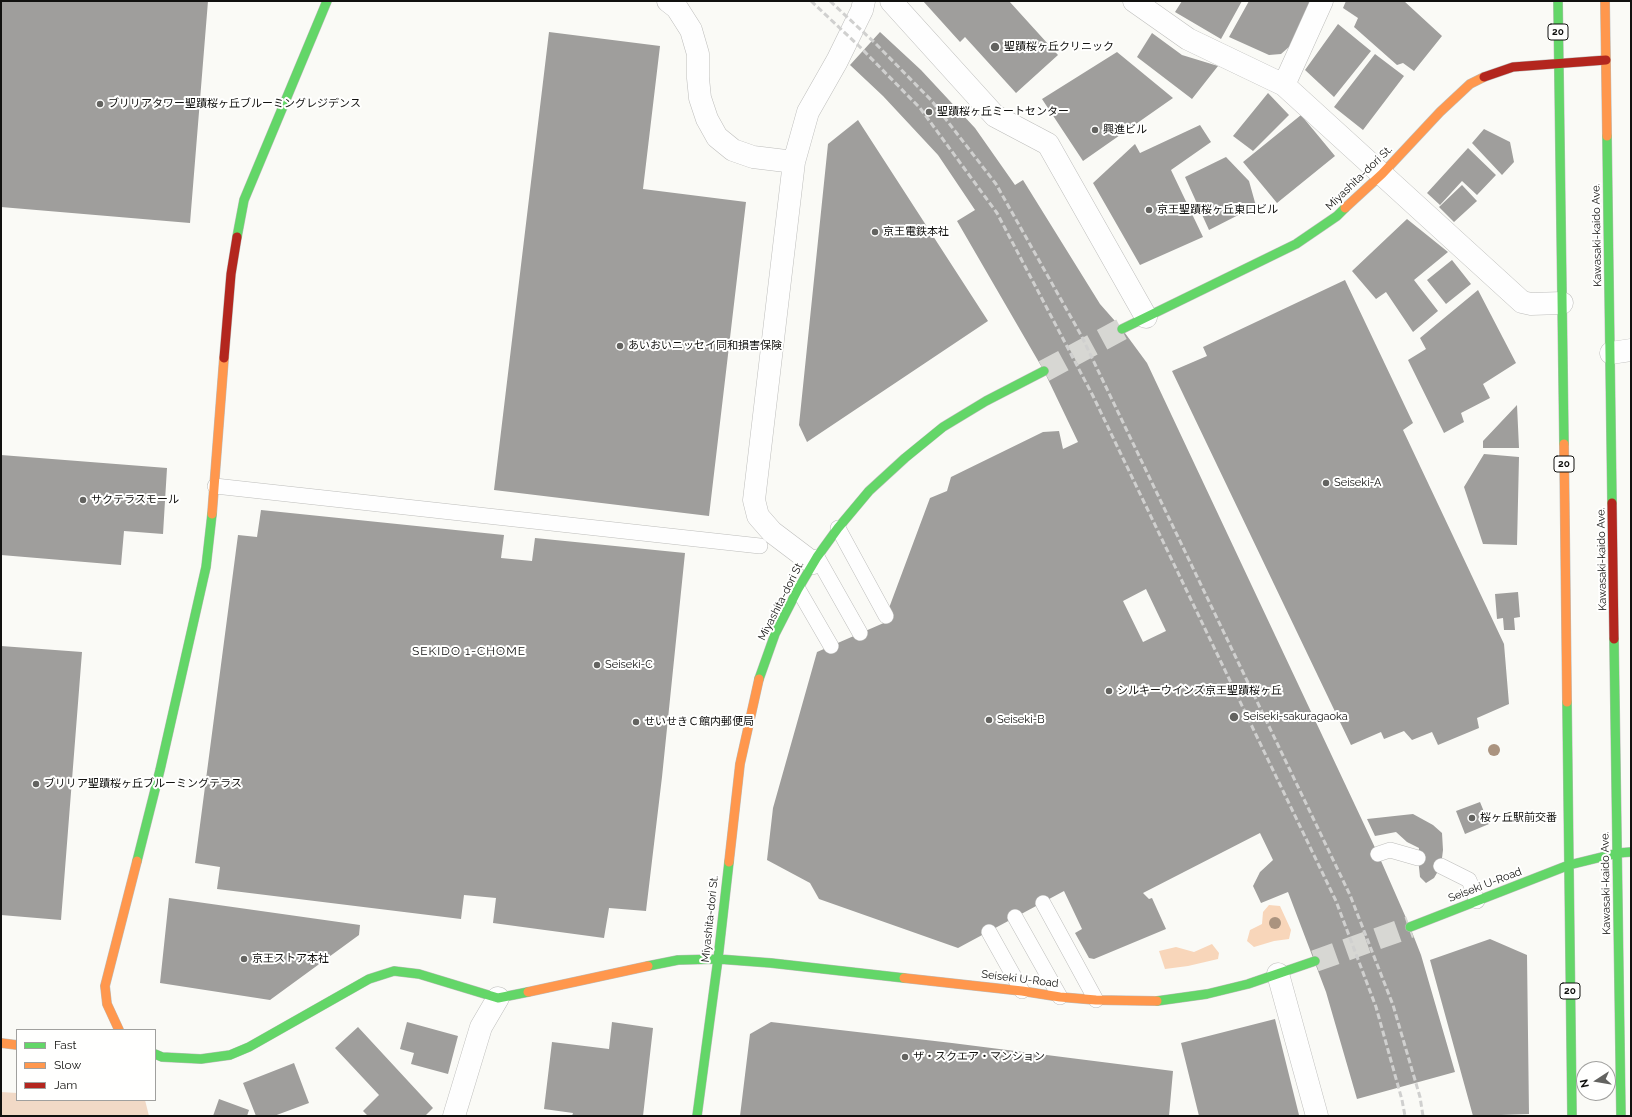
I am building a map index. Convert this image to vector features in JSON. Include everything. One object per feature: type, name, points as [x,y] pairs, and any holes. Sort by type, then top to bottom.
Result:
[{"type":"street","points":[[115,1029],[107,1004],[105,986],[160,770],[206,567],[212,529],[231,274],[244,200],[328,1]]},
{"type":"street","points":[[668,1],[677,8],[691,30],[698,54],[700,98],[707,119],[717,137],[733,150],[753,157],[794,162]]},
{"type":"street","points":[[815,560],[772,532],[758,516],[754,500],[794,162],[808,112],[837,61],[862,10],[864,1]]},
{"type":"street","points":[[891,1],[995,116],[1048,144],[1146,317]]},
{"type":"street","points":[[1134,1],[1188,39],[1284,85],[1522,302],[1531,304],[1562,304]]},
{"type":"street","points":[[1284,85],[1322,1]]},
{"type":"street","name":"20","points":[[1558,1],[1572,1116]]},
{"type":"street","name":"Kawasaki-kaido Ave.","points":[[1606,1],[1606,60],[1621,352],[1618,853],[1621,1116]]},
{"type":"street","name":"Miyashita-dori St.","points":[[1122,329],[1296,244],[1337,216],[1382,174],[1440,112],[1470,84],[1490,74],[1513,67],[1606,60]]},
{"type":"street","name":"Miyashita-dori St.","points":[[697,1116],[718,959],[740,764],[754,696],[775,634],[815,560],[838,528],[869,491],[905,458],[943,427],[986,401],[1044,371]]},
{"type":"street","name":"Seiseki U-Road","points":[[1410,926],[1569,865],[1618,853],[1631,852]]},
{"type":"street","name":"Seiseki U-Road","points":[[498,998],[678,960],[718,959],[779,964],[1022,991],[1060,997],[1096,1000],[1159,1001],[1207,994],[1248,984],[1315,961]]},
{"type":"street","points":[[156,1054],[162,1057],[201,1059],[230,1055],[249,1047],[369,979],[394,971],[419,974],[498,998],[481,1027],[454,1116]]},
{"type":"street","points":[[1278,974],[1317,1116]]},
{"type":"street","points":[[1,1043],[16,1045]]},
{"type":"lane","points":[[215,486],[760,546]]},
{"type":"lane","points":[[838,528],[886,616]]},
{"type":"lane","points":[[815,560],[860,633]]},
{"type":"lane","points":[[798,589],[831,646]]},
{"type":"lane","points":[[1378,854],[1390,850],[1418,858]]},
{"type":"lane","points":[[1441,866],[1469,880],[1477,901]]},
{"type":"lane","points":[[1043,903],[1096,1000]]},
{"type":"lane","points":[[1015,917],[1060,997]]},
{"type":"lane","points":[[989,932],[1022,991]]},
{"type":"shaded area","points":[[1269,905],[1280,906],[1291,930],[1289,939],[1274,941],[1254,947],[1247,941],[1250,930],[1262,924],[1263,912]]},
{"type":"shaded area","points":[[1212,944],[1219,953],[1218,959],[1188,966],[1165,969],[1159,951],[1176,947],[1194,952]]},
{"type":"shaded area","points":[[1,1092],[16,1093],[16,1101],[145,1101],[149,1116],[1,1116]]},
{"type":"building","name":"ブリリアタワー聖蹟桜ヶ丘ブルーミングレジデンス","points":[[1,1],[208,1],[190,223],[1,207]]},
{"type":"building","points":[[923,1],[1009,1],[1058,55],[1016,93],[965,37],[960,42]]},
{"type":"building","points":[[1182,1],[1242,1],[1221,39],[1175,12]]},
{"type":"building","points":[[1249,1],[1311,1],[1290,46],[1281,54],[1269,55],[1229,37]]},
{"type":"building","points":[[1346,1],[1404,1],[1442,36],[1414,71],[1403,63],[1397,65],[1354,27],[1358,18],[1343,8]]},
{"type":"building","points":[[1338,24],[1371,51],[1334,97],[1305,70]]},
{"type":"building","name":"あいおいニッセイ同和損害保険","points":[[549,32],[660,46],[643,189],[746,202],[709,516],[494,490]]},
{"type":"building","points":[[880,32],[921,70],[975,128],[1015,185],[1023,180],[1100,304],[1122,329],[1147,363],[1378,854],[1410,927],[1421,955],[1455,1072],[1357,1099],[1326,992],[1288,892],[1261,903],[1253,886],[1260,872],[1273,860],[1260,833],[1143,893],[1149,899],[1152,898],[1166,929],[1094,959],[1089,958],[1075,933],[1082,929],[1064,891],[958,948],[819,899],[810,883],[767,860],[773,808],[817,652],[886,622],[886,616],[930,498],[947,491],[951,477],[1043,432],[1059,431],[1063,449],[1078,442],[1044,371],[957,221],[975,210],[938,155],[883,96],[850,65]],"holes":[[[1146,589],[1166,631],[1143,642],[1123,601]]]},
{"type":"building","points":[[1152,33],[1182,55],[1218,66],[1192,99],[1137,57]]},
{"type":"building","name":"興進ビル","points":[[1117,52],[1173,98],[1083,161],[1042,99]]},
{"type":"building","points":[[1375,54],[1404,76],[1363,130],[1334,107]]},
{"type":"building","points":[[1268,93],[1289,115],[1253,151],[1233,136]]},
{"type":"building","points":[[1301,115],[1335,156],[1277,203],[1243,162]]},
{"type":"building","name":"京王電鉄本社","points":[[858,120],[988,321],[807,442],[799,425],[828,144]]},
{"type":"building","name":"京王聖蹟桜ヶ丘東口ビル","points":[[1200,125],[1211,142],[1171,170],[1203,237],[1140,265],[1093,183],[1135,144],[1140,153]]},
{"type":"building","points":[[1484,129],[1510,142],[1514,162],[1502,175],[1472,143]]},
{"type":"building","points":[[1468,148],[1496,175],[1477,195],[1462,181],[1440,205],[1427,193]]},
{"type":"building","points":[[1226,157],[1249,181],[1256,206],[1209,230],[1185,177]]},
{"type":"building","points":[[1462,185],[1477,201],[1454,222],[1439,207]]},
{"type":"building","points":[[1407,219],[1448,252],[1414,280],[1438,311],[1413,332],[1386,292],[1376,299],[1352,271]]},
{"type":"building","points":[[1452,260],[1471,284],[1446,304],[1427,280]]},
{"type":"building","name":"Seiseki-A","points":[[1345,280],[1413,423],[1403,430],[1504,644],[1509,704],[1477,718],[1479,728],[1438,745],[1432,732],[1412,740],[1404,731],[1384,739],[1381,732],[1351,745],[1172,371],[1207,356],[1203,347]]},
{"type":"building","points":[[1478,290],[1516,363],[1483,384],[1490,398],[1461,413],[1464,422],[1444,433],[1408,360],[1426,349],[1420,338]]},
{"type":"building","points":[[1517,405],[1519,448],[1483,448],[1483,441]]},
{"type":"building","points":[[1484,454],[1519,457],[1517,545],[1483,544],[1464,487]]},
{"type":"building","name":"サクテラスモール","points":[[1,455],[167,468],[163,534],[124,531],[121,565],[1,555]]},
{"type":"building","points":[[261,510],[504,535],[501,558],[532,561],[535,538],[685,553],[662,777],[646,911],[609,908],[604,938],[493,923],[496,898],[464,895],[461,919],[217,889],[220,867],[195,863],[238,535],[257,537]]},
{"type":"building","points":[[1518,592],[1520,617],[1514,618],[1515,630],[1504,630],[1503,618],[1497,619],[1495,594]]},
{"type":"building","name":"ブリリア聖蹟桜ヶ丘ブルーミングテラス","points":[[1,646],[82,652],[61,920],[1,915]]},
{"type":"building","name":"桜ヶ丘駅前交番","points":[[1480,802],[1489,824],[1465,834],[1456,811]]},
{"type":"building","points":[[1413,814],[1433,825],[1442,833],[1443,850],[1441,866],[1434,878],[1426,883],[1420,877],[1418,858],[1419,848],[1407,842],[1396,832],[1375,836],[1367,819]]},
{"type":"building","name":"京王ストア本社","points":[[169,898],[360,925],[359,935],[270,1000],[160,983]]},
{"type":"building","points":[[1490,939],[1527,955],[1529,1114],[1473,1116],[1430,960]]},
{"type":"building","points":[[1275,1019],[1299,1115],[1199,1116],[1181,1043]]},
{"type":"building","points":[[407,1022],[458,1036],[448,1074],[411,1064],[414,1053],[400,1049]]},
{"type":"building","points":[[612,1022],[653,1028],[643,1116],[572,1116],[573,1113],[544,1109],[552,1042],[609,1049]]},
{"type":"building","name":"ザ・スクエア・マンション","points":[[771,1022],[1173,1071],[1169,1116],[740,1116],[750,1034]]},
{"type":"building","points":[[358,1027],[433,1108],[425,1116],[368,1116],[363,1111],[379,1095],[335,1048]]},
{"type":"building","points":[[294,1063],[309,1103],[274,1116],[256,1116],[243,1083]]},
{"type":"building","points":[[219,1099],[249,1110],[247,1116],[213,1116]]},
{"type":"tunnel","points":[[1044,371],[1122,329]]},
{"type":"tunnel","points":[[1315,961],[1410,927]]},
{"type":"railway","points":[[811,1],[860,47],[920,108],[997,213],[1093,396],[1336,901],[1376,1007],[1402,1100],[1405,1116]]},
{"type":"railway","points":[[830,1],[875,43],[931,100],[996,184],[1081,335],[1350,895],[1393,1005],[1420,1097],[1423,1116]]},
{"type":"traffic: fast","points":[[237,237],[244,200],[327,1]]},
{"type":"traffic: fast","points":[[1558,1],[1564,444]]},
{"type":"traffic: fast","points":[[1607,136],[1612,503]]},
{"type":"traffic: fast","points":[[1122,329],[1296,244],[1337,216],[1345,208]]},
{"type":"traffic: fast","points":[[759,679],[775,634],[798,589],[817,557],[838,528],[869,491],[905,458],[943,427],[986,401],[1044,371]]},
{"type":"traffic: fast","points":[[137,861],[160,770],[206,567],[212,514]]},
{"type":"traffic: fast","points":[[1614,639],[1621,1116]]},
{"type":"traffic: fast","points":[[1567,702],[1572,1116]]},
{"type":"traffic: fast","points":[[1410,927],[1569,865],[1618,853],[1631,852]]},
{"type":"traffic: fast","points":[[697,1116],[718,959],[729,862]]},
{"type":"traffic: fast","points":[[648,966],[678,960],[718,959],[771,963],[904,978]]},
{"type":"traffic: fast","points":[[1157,1001],[1207,994],[1248,984],[1315,961]]},
{"type":"traffic: fast","points":[[156,1054],[162,1057],[201,1059],[230,1055],[249,1047],[369,979],[394,971],[419,974],[498,998],[528,992]]},
{"type":"traffic: slow","points":[[1605,1],[1607,136]]},
{"type":"traffic: slow","points":[[1345,208],[1382,174],[1440,112],[1470,84],[1484,77]]},
{"type":"traffic: slow","points":[[212,514],[224,358]]},
{"type":"traffic: slow","points":[[1564,444],[1567,702]]},
{"type":"traffic: slow","points":[[729,862],[740,764],[759,679]]},
{"type":"traffic: slow","points":[[119,1029],[107,1004],[105,986],[137,861]]},
{"type":"traffic: slow","points":[[528,992],[648,966]]},
{"type":"traffic: slow","points":[[904,978],[1022,991],[1060,997],[1096,1000],[1157,1001]]},
{"type":"traffic: slow","points":[[1,1043],[16,1045]]},
{"type":"traffic: jam","points":[[1484,77],[1513,67],[1606,60]]},
{"type":"traffic: jam","points":[[224,358],[231,274],[237,237]]},
{"type":"traffic: jam","points":[[1612,503],[1614,639]]},
{"type":"place","name":"聖蹟桜ヶ丘クリニック","points":[[995,47]]},
{"type":"place","name":"ブリリアタワー聖蹟桜ヶ丘ブルーミングレジデンス","points":[[100,104]]},
{"type":"place","name":"聖蹟桜ヶ丘ミートセンター","points":[[929,112]]},
{"type":"place","name":"興進ビル","points":[[1095,130]]},
{"type":"place","name":"京王聖蹟桜ヶ丘東口ビル","points":[[1149,210]]},
{"type":"place","name":"京王電鉄本社","points":[[875,232]]},
{"type":"place","name":"あいおいニッセイ同和損害保険","points":[[620,346]]},
{"type":"place","name":"Seiseki-A","points":[[1326,483]]},
{"type":"place","name":"サクテラスモール","points":[[83,500]]},
{"type":"place","name":"Seiseki-C","points":[[597,665]]},
{"type":"place","name":"シルキーウインズ京王聖蹟桜ヶ丘","points":[[1109,691]]},
{"type":"place","name":"Seiseki-sakuragaoka","points":[[1234,717]]},
{"type":"place","name":"Seiseki-B","points":[[989,720]]},
{"type":"place","name":"せいせきＣ館内郵便局","points":[[636,722]]},
{"type":"place","name":"ブリリア聖蹟桜ヶ丘ブルーミングテラス","points":[[36,784]]},
{"type":"place","name":"桜ヶ丘駅前交番","points":[[1472,818]]},
{"type":"place","name":"京王ストア本社","points":[[244,959]]},
{"type":"place","name":"ザ・スクエア・マンション","points":[[905,1057]]},
{"type":"district","name":"SEKIDO 1-CHOME","points":[[469,651]]}]
